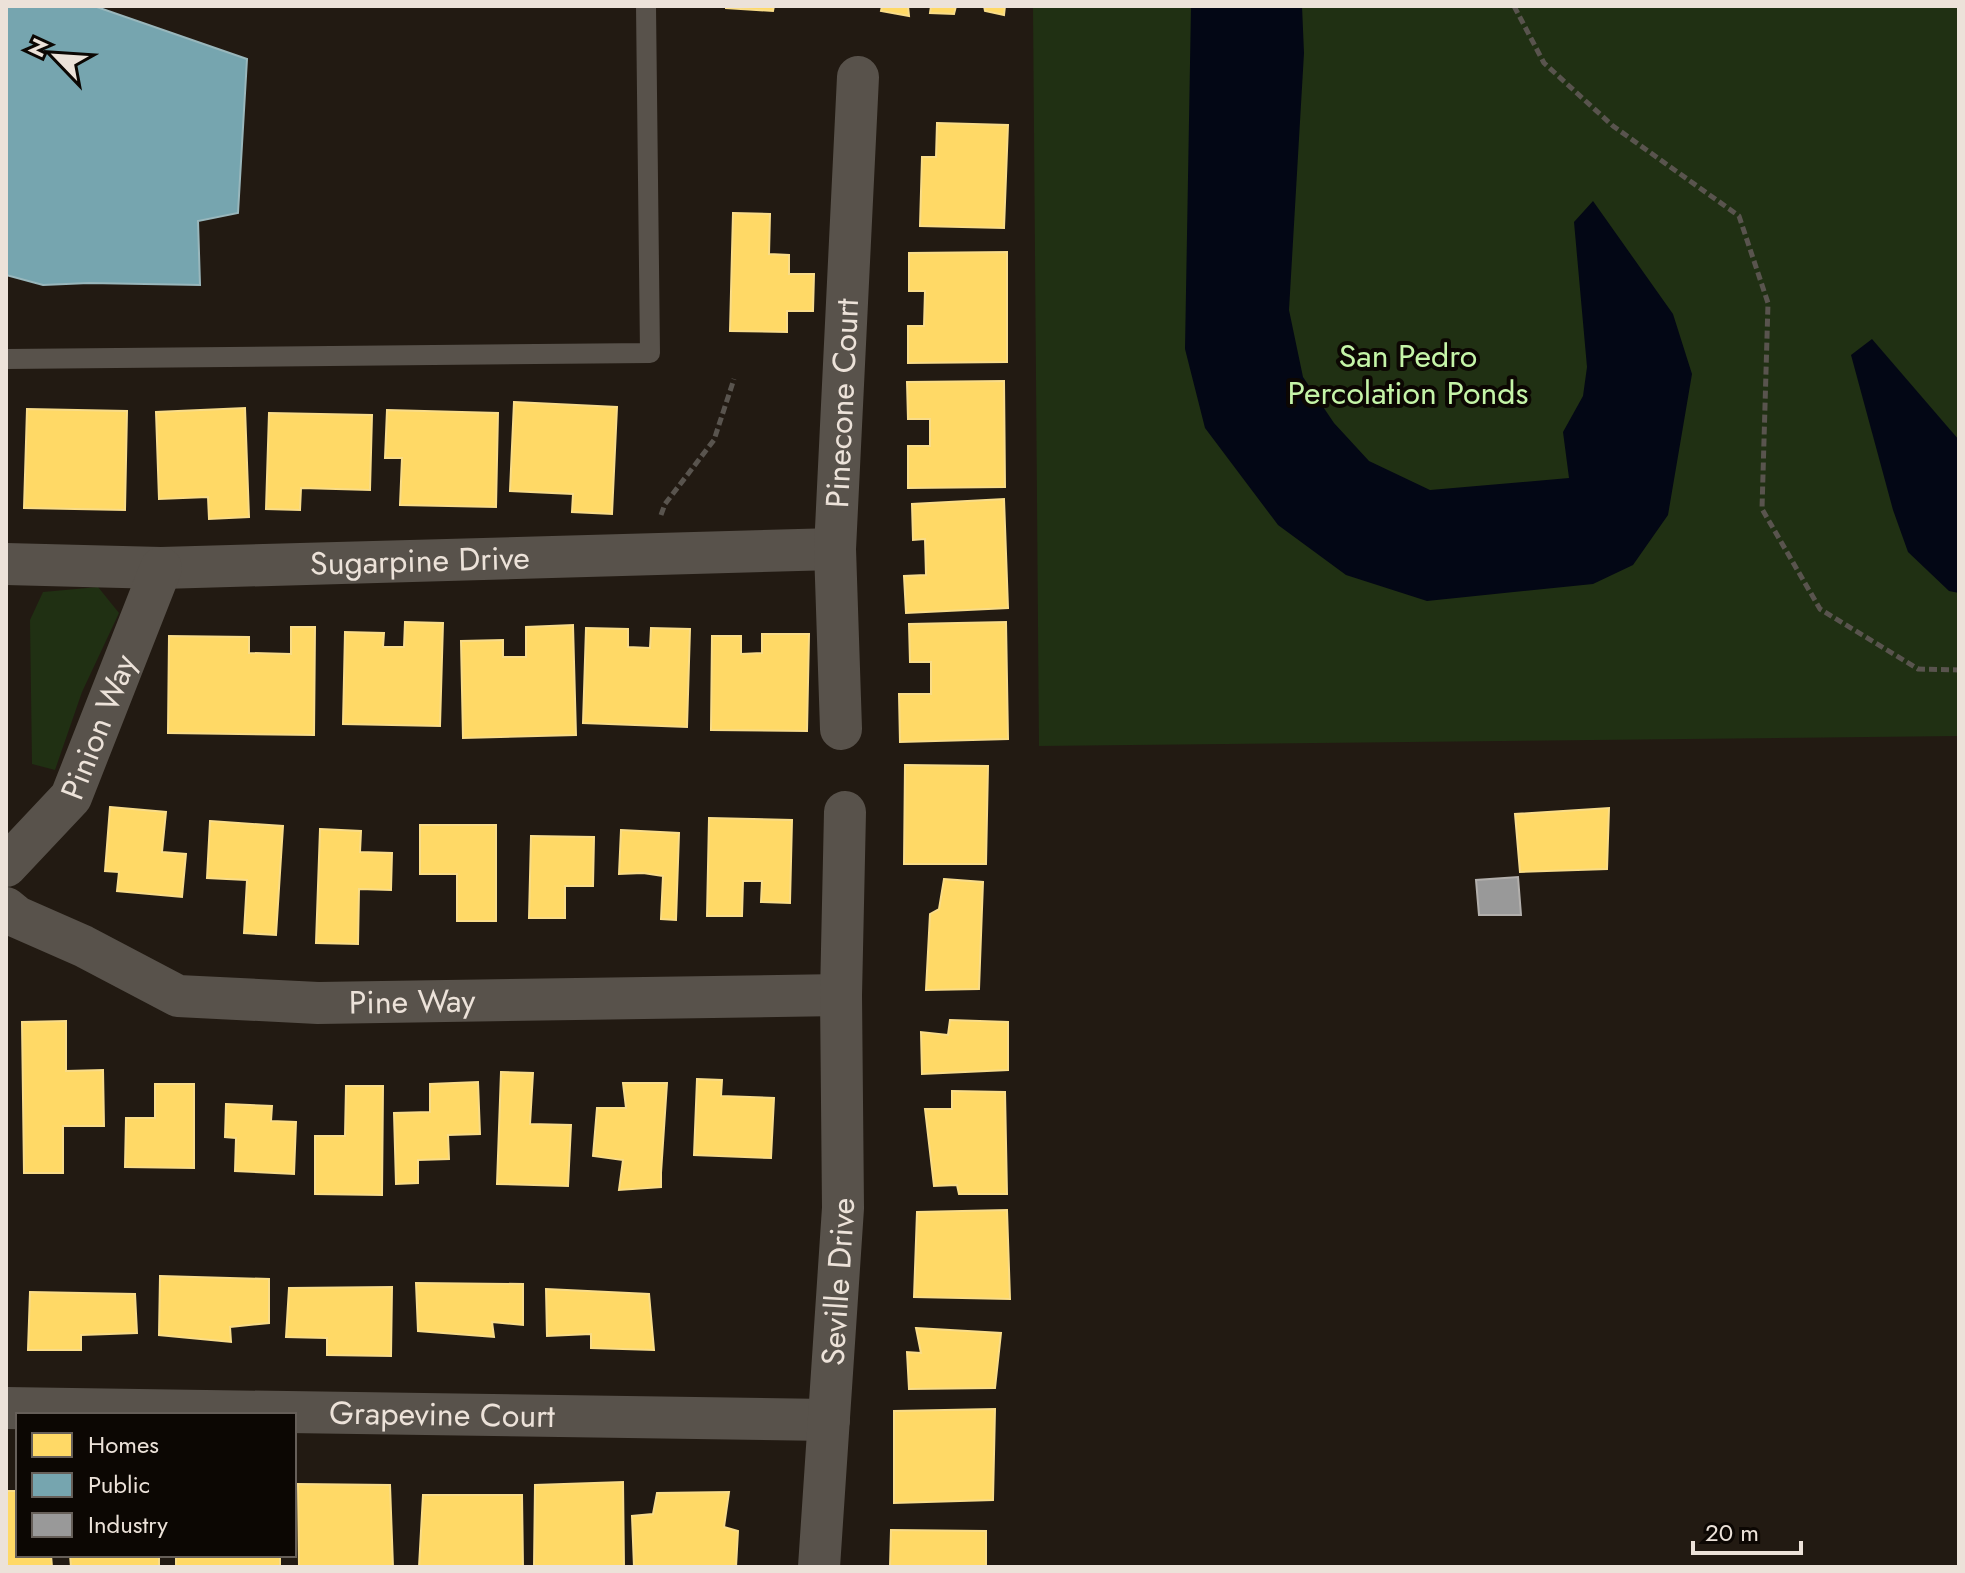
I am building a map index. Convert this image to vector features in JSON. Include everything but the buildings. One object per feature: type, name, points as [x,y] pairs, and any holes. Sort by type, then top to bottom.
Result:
[{"type":"street","name":"Pinecone Court","points":[[841,729],[835,549],[858,77]]},
{"type":"street","name":"Sugarpine Drive","points":[[6,564],[161,568],[835,549]]},
{"type":"street","name":"Pinion Way","points":[[6,866],[71,797],[161,568]]},
{"type":"street","name":"Seville Drive","points":[[819,1567],[843,1208],[841,995],[845,812]]},
{"type":"street","name":"Pine Way","points":[[6,908],[17,917],[83,946],[178,996],[318,1003],[841,995]]},
{"type":"street","name":"Grapevine Court","points":[[6,1408],[829,1420]]},
{"type":"lane","points":[[6,359],[650,353],[646,6]]},
{"type":"path","points":[[1514,6],[1544,63],[1613,126],[1739,216],[1768,303],[1762,509],[1820,609],[1918,669],[1959,670]]},
{"type":"path","points":[[648,554],[665,504],[714,440],[734,379]]},
{"type":"green space","name":"San Pedro Percolation Ponds","points":[[1033,6],[1959,6],[1959,736],[1039,746]]},
{"type":"green space","points":[[98,587],[119,613],[82,692],[55,770],[32,764],[30,620],[43,592]]},
{"type":"shaded area","points":[[1191,6],[1302,6],[1304,53],[1289,310],[1303,377],[1334,423],[1369,461],[1430,490],[1569,478],[1563,432],[1583,396],[1587,367],[1574,222],[1593,201],[1673,314],[1692,374],[1668,515],[1633,565],[1593,584],[1427,601],[1346,575],[1278,525],[1205,428],[1185,349]]},
{"type":"shaded area","points":[[1872,339],[1959,440],[1959,593],[1949,591],[1908,552],[1893,510],[1851,355]]}]
